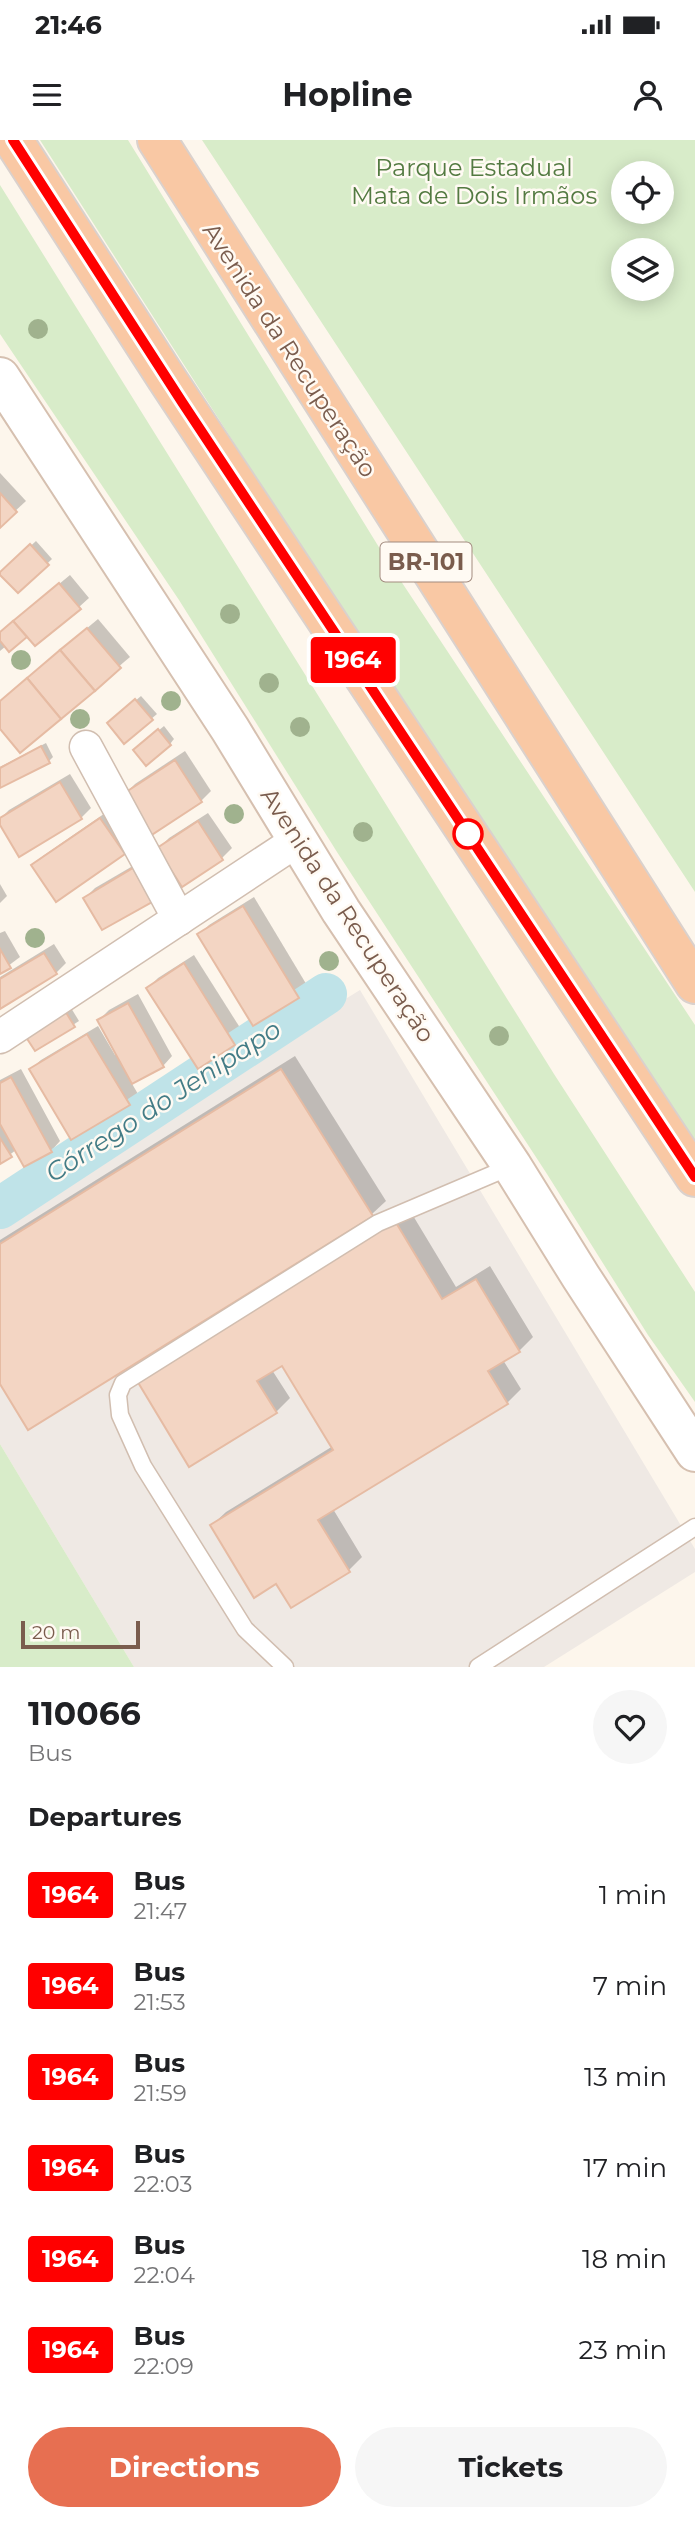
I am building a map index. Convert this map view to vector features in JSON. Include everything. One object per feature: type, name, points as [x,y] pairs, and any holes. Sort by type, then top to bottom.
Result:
[{"type":"highway","points":[[13,140],[695,1177]]},
{"type":"highway","name":"Avenida da Recuperação","points":[[157,140],[695,984]]},
{"type":"main road","name":"Avenida da Recuperação","points":[[0,377],[230,729],[341,911],[512,1166],[695,1452]]},
{"type":"street","points":[[86,747],[179,919]]},
{"type":"street","points":[[0,1037],[298,840]]},
{"type":"lane","points":[[285,1667],[245,1629],[143,1466],[120,1415],[118,1395],[123,1383],[378,1223],[512,1166]]},
{"type":"lane","points":[[478,1667],[695,1527]]},
{"type":"shaded area","points":[[360,990],[695,1549],[695,1572],[544,1667],[134,1667],[0,1444],[0,1213]]},
{"type":"green space","points":[[40,140],[128,140],[385,557],[695,1025],[695,1149],[334,599]]},
{"type":"green space","name":"Parque Estadual Mata de Dois Irmãos","points":[[202,140],[695,140],[695,892]]},
{"type":"green space","points":[[0,185],[554,1074],[695,1292],[695,1402],[648,1335],[547,1174],[337,852],[179,600],[0,334]]},
{"type":"green space","points":[[0,1444],[134,1667],[0,1667]]},
{"type":"building","points":[[0,493],[17,512],[0,528]]},
{"type":"building","points":[[30,544],[49,565],[18,593],[0,572]]},
{"type":"building","points":[[59,583],[81,609],[35,646],[13,621]]},
{"type":"building","points":[[13,621],[27,637],[9,652],[0,641],[0,632]]},
{"type":"building","points":[[87,628],[121,668],[95,691],[60,650]]},
{"type":"building","points":[[60,650],[95,691],[61,719],[27,678]]},
{"type":"building","points":[[27,678],[61,719],[20,753],[0,729],[0,701]]},
{"type":"building","points":[[135,699],[153,720],[124,744],[107,723]]},
{"type":"building","points":[[158,729],[171,745],[146,766],[133,750]]},
{"type":"building","points":[[41,746],[50,763],[0,788],[0,768]]},
{"type":"building","points":[[175,760],[202,802],[150,836],[123,794]]},
{"type":"building","points":[[60,782],[82,819],[19,857],[0,825],[0,818]]},
{"type":"building","points":[[100,818],[125,854],[56,902],[31,865]]},
{"type":"building","points":[[198,821],[223,860],[182,887],[157,848]]},
{"type":"building","points":[[133,868],[152,902],[102,930],[83,898]]},
{"type":"building","points":[[243,906],[299,998],[253,1026],[197,934]]},
{"type":"building","points":[[0,949],[11,968],[0,974]]},
{"type":"building","points":[[44,953],[57,974],[0,1009],[0,979]]},
{"type":"building","points":[[184,963],[235,1045],[198,1069],[146,988]]},
{"type":"building","points":[[128,1003],[164,1067],[132,1084],[97,1020]]},
{"type":"building","points":[[62,1006],[75,1027],[35,1051],[22,1031]]},
{"type":"building","points":[[87,1034],[130,1105],[71,1140],[29,1069]]},
{"type":"building","points":[[281,1069],[373,1216],[28,1430],[0,1384],[0,1244]]},
{"type":"building","points":[[11,1077],[52,1152],[24,1167],[0,1124],[0,1083]]},
{"type":"building","points":[[0,1138],[12,1157],[0,1164]]},
{"type":"building","points":[[395,1221],[442,1299],[476,1279],[520,1352],[488,1371],[508,1404],[318,1520],[350,1572],[291,1608],[276,1584],[254,1598],[210,1525],[333,1450],[282,1366],[257,1381],[277,1413],[189,1467],[136,1379]]},
{"type":"waterway","name":"Córrego do Jenipapo","points":[[0,1208],[326,994]]},
{"type":"bus line","name":"1964","points":[[13,140],[182,402],[695,1177]]}]
